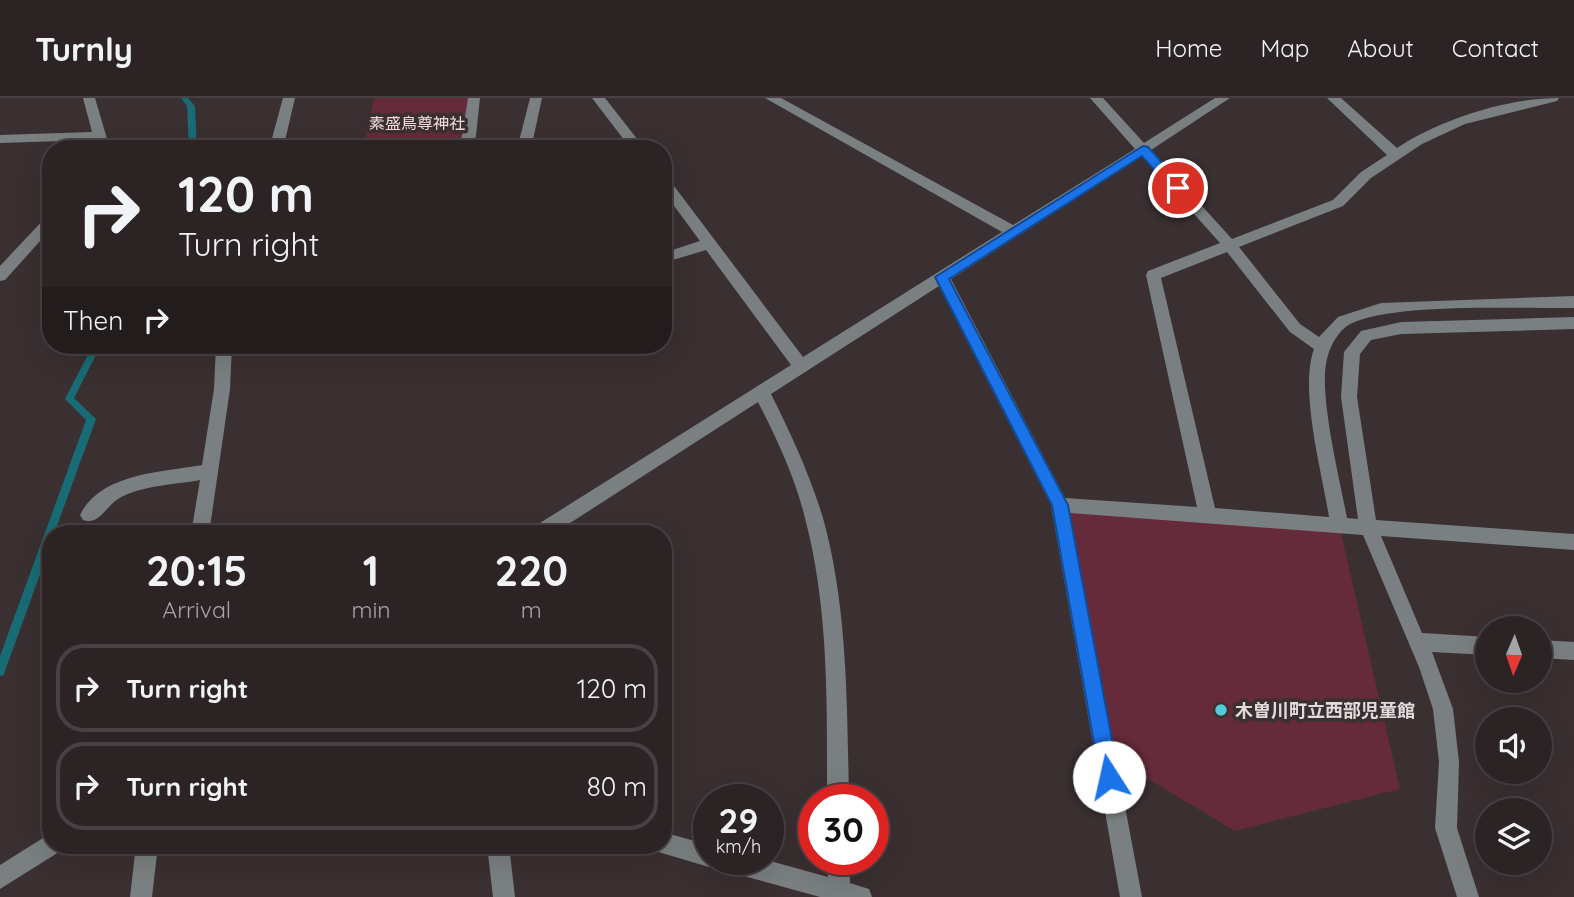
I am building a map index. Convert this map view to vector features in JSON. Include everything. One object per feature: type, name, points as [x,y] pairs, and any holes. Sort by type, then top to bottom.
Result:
[{"type":"street","points":[[89,98],[100,140]]},
{"type":"street","points":[[279,140],[289,98]]},
{"type":"street","points":[[467,140],[474,98]]},
{"type":"street","points":[[526,140],[536,98]]},
{"type":"street","points":[[598,98],[631,140]]},
{"type":"street","points":[[771,98],[1012,231]]},
{"type":"street","points":[[1096,98],[1229,244],[1295,328],[1323,347]]},
{"type":"street","points":[[552,525],[1224,98]]},
{"type":"street","points":[[1333,98],[1396,155]]},
{"type":"street","points":[[1208,515],[1153,275],[1338,203],[1366,175],[1417,141],[1461,121],[1553,98]]},
{"type":"street","points":[[0,139],[42,140]]},
{"type":"street","points":[[672,193],[801,366]]},
{"type":"street","points":[[0,276],[42,230]]},
{"type":"street","points":[[672,255],[710,243]]},
{"type":"street","points":[[942,277],[1060,505],[1131,897]]},
{"type":"street","points":[[1339,524],[1318,400],[1318,361],[1325,339],[1343,321],[1381,309],[1574,302]]},
{"type":"street","points":[[1468,897],[1446,828],[1449,762],[1443,709],[1428,664],[1416,642],[1368,526],[1349,397],[1352,352],[1366,335],[1401,328],[1574,323]]},
{"type":"street","points":[[202,525],[222,389],[224,354]]},
{"type":"street","points":[[761,391],[791,450],[819,538],[832,631],[837,784]]},
{"type":"street","points":[[89,515],[111,494],[136,484],[211,471]]},
{"type":"street","points":[[1060,505],[1574,542]]},
{"type":"street","points":[[1416,642],[1475,645]]},
{"type":"street","points":[[1552,650],[1574,651]]},
{"type":"street","points":[[672,846],[693,852]]},
{"type":"street","points":[[0,878],[42,850]]},
{"type":"street","points":[[141,897],[146,854]]},
{"type":"street","points":[[499,854],[504,897]]},
{"type":"street","points":[[782,875],[861,897]]},
{"type":"street","points":[[839,875],[839,890]]},
{"type":"green space","name":"素盛鳥尊神社","points":[[374,98],[472,98],[462,140],[366,140]]},
{"type":"green space","points":[[1060,505],[1339,524],[1400,789],[1235,831],[1105,753]]},
{"type":"waterway","points":[[184,98],[191,106],[193,140]]},
{"type":"waterway","points":[[53,525],[91,419],[69,399],[92,354]]},
{"type":"waterway","points":[[0,671],[42,555]]},
{"type":"place","name":"木曽川町立西部児童館","points":[[1221,710]]},
{"type":"route","points":[[1109,777],[1060,505],[942,277],[1143,150],[1178,188]]}]
